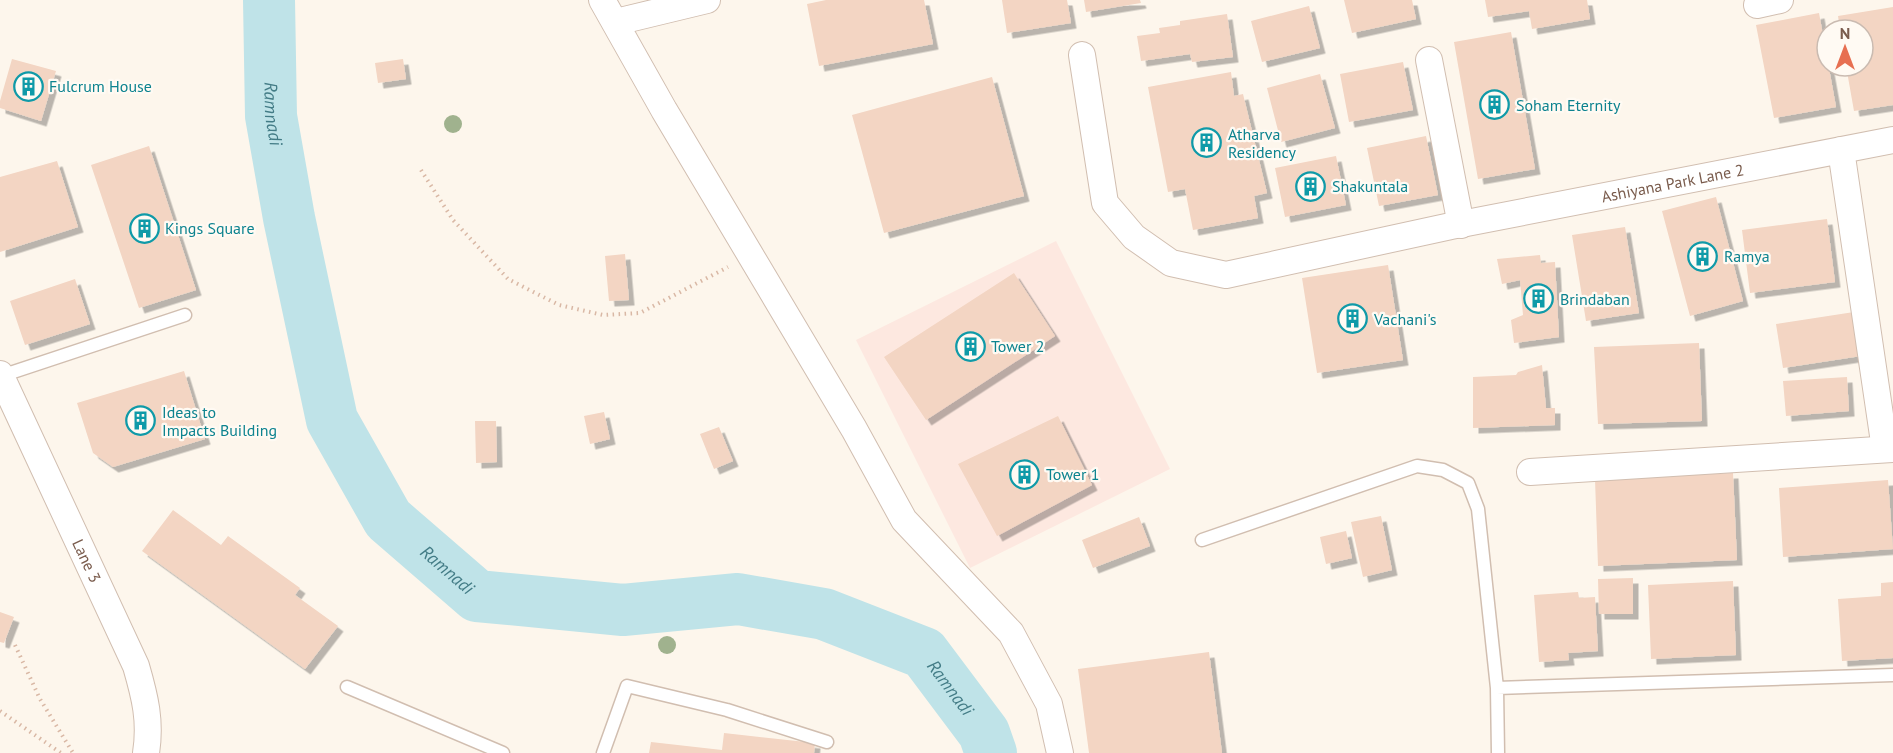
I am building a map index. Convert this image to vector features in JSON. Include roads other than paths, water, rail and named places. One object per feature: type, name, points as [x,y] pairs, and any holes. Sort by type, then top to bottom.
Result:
[{"type":"street","points":[[602,0],[664,110],[854,429],[904,520],[1011,633],[1049,704],[1060,753]]},
{"type":"street","points":[[616,22],[707,0]]},
{"type":"street","name":"Ashiyana Park Lane 2","points":[[1082,55],[1105,203],[1134,237],[1172,263],[1226,275],[1456,225],[1893,140]]},
{"type":"street","points":[[1429,60],[1456,225]]},
{"type":"street","points":[[1530,472],[1889,449],[1841,150]]},
{"type":"street","name":"Lane 3","points":[[0,375],[136,666],[145,697],[149,731],[146,753]]},
{"type":"lane","points":[[0,375],[185,315]]},
{"type":"lane","points":[[1202,540],[1417,466],[1443,470],[1468,483],[1478,509],[1497,688],[1498,753]]},
{"type":"lane","points":[[1497,688],[1893,675]]},
{"type":"lane","points":[[603,753],[627,686],[727,710],[827,742]]},
{"type":"lane","points":[[347,687],[503,753]]},
{"type":"waterway","name":"Ramnadi","points":[[269,0],[271,116],[289,218],[332,420],[388,519],[477,596],[623,610],[738,599],[824,614],[924,653],[984,733],[991,753]]},
{"type":"place","name":"Fulcrum House","points":[[28,86]]},
{"type":"place","name":"Soham Eternity","points":[[1495,105]]},
{"type":"place","name":"Atharva Residency","points":[[1207,143]]},
{"type":"place","name":"Shakuntala","points":[[1311,186]]},
{"type":"place","name":"Kings Square","points":[[144,228]]},
{"type":"place","name":"Ramya","points":[[1703,256]]},
{"type":"place","name":"Brindaban","points":[[1539,299]]},
{"type":"place","name":"Vachani's","points":[[1353,319]]},
{"type":"place","name":"Tower 2","points":[[970,346]]},
{"type":"place","name":"Ideas to Impacts Building","points":[[141,421]]},
{"type":"place","name":"Tower 1","points":[[1025,474]]}]
